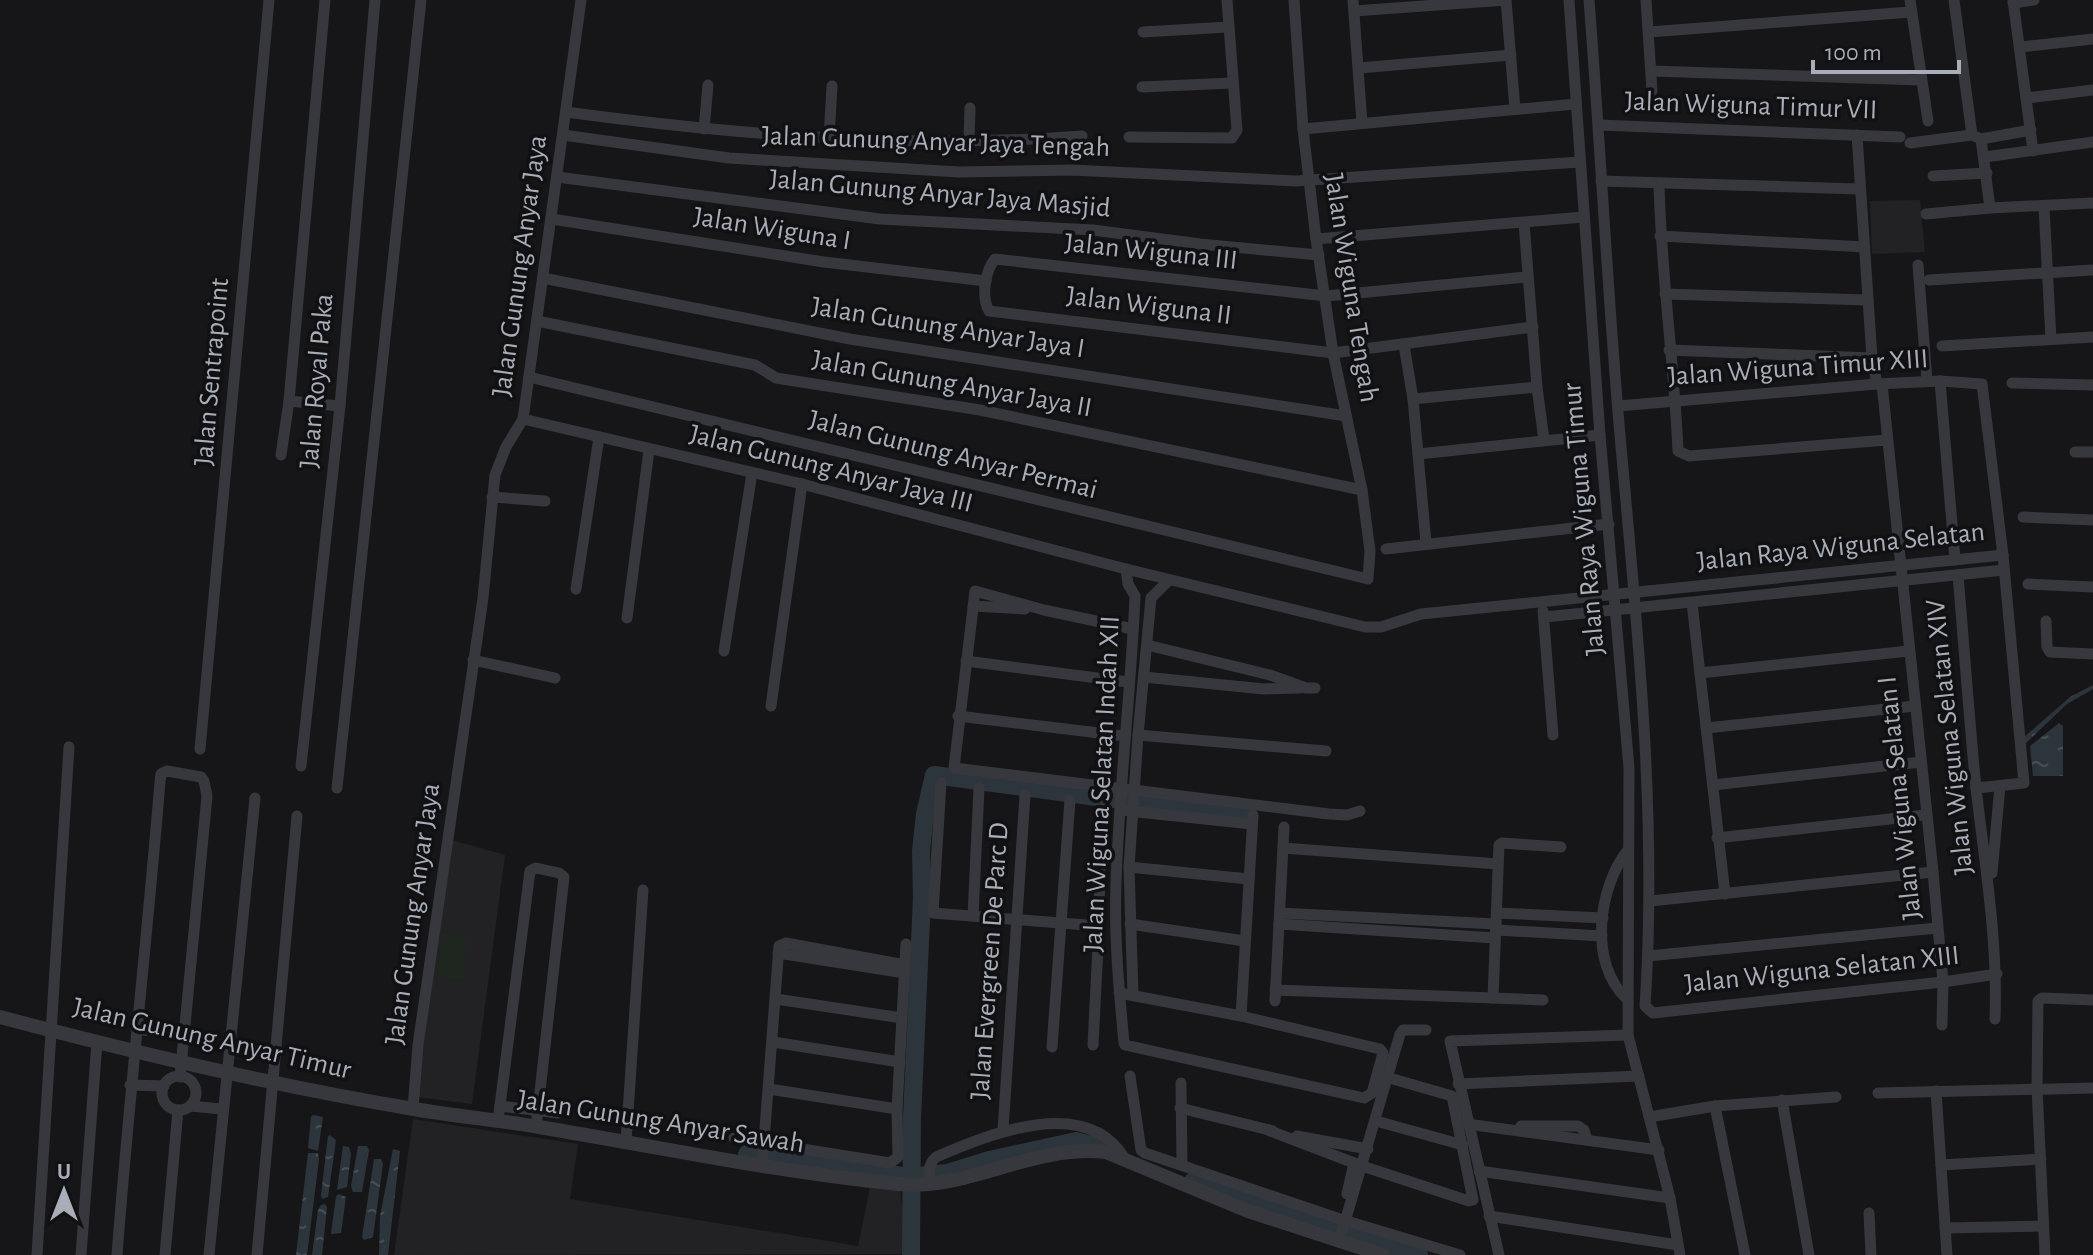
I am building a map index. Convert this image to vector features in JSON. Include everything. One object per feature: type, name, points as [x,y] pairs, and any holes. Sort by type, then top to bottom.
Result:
[{"type":"street","name":"Jalan Sentrapoint","points":[[200,749],[269,0]]},
{"type":"street","points":[[281,455],[325,0]]},
{"type":"street","name":"Jalan Royal Paka","points":[[301,766],[340,406],[375,0]]},
{"type":"street","points":[[337,788],[421,0]]},
{"type":"street","name":"Jalan Gunung Anyar Jaya","points":[[413,1109],[418,1045],[484,586],[492,497],[497,467],[523,419],[581,0]]},
{"type":"street","points":[[1129,137],[1232,138],[1237,130],[1227,0]]},
{"type":"street","name":"Jalan Wiguna Tengah","points":[[1294,0],[1303,129],[1316,239],[1333,353],[1362,490],[1370,551],[1370,578],[1367,579]]},
{"type":"street","points":[[1362,123],[1353,5],[1506,0],[1515,109]]},
{"type":"street","name":"Jalan Raya Wiguna Timur","points":[[1569,0],[1605,524],[1629,768],[1628,1035],[1659,1150],[1679,1250]]},
{"type":"street","name":"Jalan Raya Wiguna Timur","points":[[1589,0],[1611,328],[1648,758],[1650,901],[1645,1006],[1647,1011],[1653,1013]]},
{"type":"street","points":[[1646,0],[1652,91]]},
{"type":"street","points":[[1954,0],[1977,137],[1985,157],[1990,208]]},
{"type":"street","points":[[2033,151],[2013,1],[2034,0]]},
{"type":"street","points":[[1649,32],[1910,6],[1928,121]]},
{"type":"street","points":[[1143,32],[1228,27]]},
{"type":"street","points":[[2020,47],[2093,39]]},
{"type":"street","points":[[1359,68],[1511,55]]},
{"type":"street","points":[[1652,71],[1920,80]]},
{"type":"street","points":[[1142,87],[1232,83]]},
{"type":"street","points":[[704,129],[708,85]]},
{"type":"street","points":[[829,138],[832,86]]},
{"type":"street","points":[[2027,98],[2093,90]]},
{"type":"street","points":[[1303,129],[1576,104]]},
{"type":"street","points":[[969,141],[970,108]]},
{"type":"street","points":[[566,112],[704,129],[829,138],[969,141],[1082,136]]},
{"type":"street","name":"Jalan Wiguna Timur VII","points":[[1599,125],[1857,135],[1905,140],[1977,137],[2031,130]]},
{"type":"street","name":"Jalan Gunung Anyar Jaya Tengah","points":[[563,135],[729,158],[959,172],[1072,170],[1309,181],[1580,162]]},
{"type":"street","name":"Jalan Wiguna Selatan I","points":[[1857,135],[1872,358],[1887,440],[1901,565],[1943,982],[1942,1025]]},
{"type":"street","points":[[1985,157],[2093,142]]},
{"type":"street","points":[[1933,176],[1987,173]]},
{"type":"street","name":"Jalan Gunung Anyar Jaya Masjid","points":[[557,177],[880,219],[1093,230],[1319,255]]},
{"type":"street","points":[[1601,181],[1859,189]]},
{"type":"street","points":[[1659,183],[1660,236],[1678,451],[1689,456],[1887,440]]},
{"type":"street","points":[[1926,214],[2093,203]]},
{"type":"street","points":[[2044,207],[2051,339]]},
{"type":"street","points":[[1316,239],[1584,217]]},
{"type":"street","name":"Jalan Wiguna I","points":[[552,219],[824,262],[986,281]]},
{"type":"street","points":[[1524,223],[1544,440]]},
{"type":"street","points":[[1660,236],[1865,247]]},
{"type":"street","name":"Jalan Wiguna III","points":[[986,281],[995,259],[1326,296]]},
{"type":"street","points":[[1918,265],[1955,560]]},
{"type":"street","points":[[1929,280],[2093,270]]},
{"type":"street","points":[[1326,296],[1527,277]]},
{"type":"street","name":"Jalan Gunung Anyar Jaya I","points":[[543,278],[850,339],[1346,416]]},
{"type":"street","name":"Jalan Wiguna II","points":[[986,281],[989,311],[1333,353]]},
{"type":"street","points":[[1665,294],[1868,300]]},
{"type":"street","name":"Jalan Gunung Anyar Jaya II","points":[[537,321],[755,365],[776,378],[980,410],[1362,490]]},
{"type":"street","points":[[1333,353],[1533,327]]},
{"type":"street","points":[[1593,329],[1611,328]]},
{"type":"street","points":[[1942,346],[2093,337]]},
{"type":"street","points":[[1404,345],[1413,399],[1426,543]]},
{"type":"street","points":[[1669,350],[1872,358]]},
{"type":"street","name":"Jalan Gunung Anyar Permai","points":[[529,377],[1367,579]]},
{"type":"street","name":"Jalan Wiguna Timur XIII","points":[[1618,406],[1879,384],[1977,381],[1982,384],[2003,555]]},
{"type":"street","points":[[2012,383],[2093,385]]},
{"type":"street","points":[[1413,399],[1537,387]]},
{"type":"street","points":[[289,394],[340,406]]},
{"type":"street","name":"Jalan Gunung Anyar Jaya III","points":[[523,419],[802,484],[1169,580]]},
{"type":"street","points":[[1418,454],[1600,435]]},
{"type":"street","points":[[576,589],[599,437]]},
{"type":"street","points":[[627,618],[649,450]]},
{"type":"street","points":[[2075,452],[2093,452]]},
{"type":"street","points":[[724,651],[752,473]]},
{"type":"street","points":[[771,706],[802,484]]},
{"type":"street","points":[[492,497],[545,501]]},
{"type":"street","points":[[2023,517],[2093,520]]},
{"type":"street","points":[[1386,549],[1605,524]]},
{"type":"street","name":"Jalan Raya Wiguna Selatan","points":[[1169,580],[1365,627],[1381,627],[1421,614],[2003,555],[2004,570],[1545,617]]},
{"type":"street","name":"Jalan Wiguna Selatan Indah XII","points":[[1126,569],[1128,584],[1135,596],[1119,809],[1116,951],[1124,1043],[1127,1047],[1364,1098],[1372,1093],[1382,1051],[1241,1016]]},
{"type":"street","points":[[1976,788],[2024,783],[2004,570]]},
{"type":"street","name":"Jalan Wiguna Selatan XIV","points":[[1958,575],[1976,788],[1997,974],[1995,1019]]},
{"type":"street","name":"Jalan Wiguna Selatan Indah XII","points":[[1133,995],[1129,867],[1138,735],[1151,598],[1169,580]]},
{"type":"street","points":[[2028,584],[2093,587]]},
{"type":"street","points":[[1119,993],[1241,1016],[1253,820],[1133,800],[1120,790],[953,766],[975,591],[1133,629]]},
{"type":"street","points":[[1135,596],[1151,598]]},
{"type":"street","points":[[1541,603],[1545,617],[1553,735]]},
{"type":"street","points":[[1692,603],[1725,894]]},
{"type":"street","points":[[2046,621],[2050,652],[2093,654]]},
{"type":"street","points":[[1144,677],[1264,689],[1310,688],[1147,645]]},
{"type":"street","points":[[1700,673],[1909,651]]},
{"type":"street","points":[[473,660],[555,678]]},
{"type":"street","points":[[966,661],[1128,682]]},
{"type":"street","points":[[1706,728],[1915,706]]},
{"type":"street","points":[[958,716],[1124,736]]},
{"type":"street","points":[[1138,735],[1326,751]]},
{"type":"street","points":[[37,1255],[69,747]]},
{"type":"street","points":[[1713,785],[1921,762]]},
{"type":"street","points":[[117,1255],[130,1085],[152,890],[161,774],[167,771],[201,777],[207,789],[180,1077]]},
{"type":"street","points":[[941,783],[933,913],[1099,926]]},
{"type":"street","name":"Jalan Wiguna Selatan XIV","points":[[1990,895],[2000,786]]},
{"type":"street","points":[[973,916],[979,788]]},
{"type":"street","name":"Jalan Evergreen De Parc D","points":[[1003,1130],[1025,795]]},
{"type":"street","points":[[209,1255],[255,798]]},
{"type":"street","points":[[1052,1047],[1070,800]]},
{"type":"street","points":[[1119,809],[1133,800],[1347,815],[1360,811]]},
{"type":"street","points":[[1093,1045],[1101,809]]},
{"type":"street","points":[[1717,838],[1926,815]]},
{"type":"street","points":[[257,1255],[297,816]]},
{"type":"street","points":[[1284,827],[1275,995],[1543,1000]]},
{"type":"street","points":[[1493,998],[1499,845],[1561,847]]},
{"type":"street","points":[[1283,848],[1498,864]]},
{"type":"street","points":[[1627,999],[1616,990],[1610,978],[1602,936],[1608,884],[1615,866],[1629,849]]},
{"type":"street","points":[[1129,867],[1249,879]]},
{"type":"street","points":[[536,1127],[539,1111],[564,877],[536,868],[530,871],[499,1114],[539,1111],[558,1113]]},
{"type":"street","points":[[1650,901],[1933,872]]},
{"type":"street","points":[[626,1142],[643,890]]},
{"type":"street","points":[[1496,926],[1603,918]]},
{"type":"street","points":[[1280,919],[1496,926],[1602,936]]},
{"type":"street","points":[[1130,924],[1245,941]]},
{"type":"street","points":[[1648,956],[1937,928]]},
{"type":"street","points":[[734,1138],[890,1163],[898,1157],[897,1109],[906,944]]},
{"type":"street","points":[[763,1164],[779,950],[905,969]]},
{"type":"street","name":"Jalan Wiguna Selatan XIII","points":[[1653,1013],[1997,974]]},
{"type":"street","points":[[2045,1255],[2037,1088],[2038,1001],[2042,998],[2093,1000]]},
{"type":"street","points":[[776,999],[902,1018]]},
{"type":"street","name":"Jalan Gunung Anyar Timur","points":[[0,1017],[134,1052],[413,1109]]},
{"type":"street","points":[[136,1029],[183,1035]]},
{"type":"street","points":[[1340,1230],[1358,1165],[1368,1149],[1400,1034],[1403,1030],[1426,1030]]},
{"type":"street","points":[[1499,1255],[1449,1044],[1453,1039],[1628,1035]]},
{"type":"street","points":[[81,1255],[97,1042]]},
{"type":"street","points":[[773,1042],[900,1062]]},
{"type":"street","points":[[1130,1076],[1141,1150],[1340,1230],[1460,1255]]},
{"type":"street","points":[[1458,1084],[1639,1076]]},
{"type":"street","points":[[130,1085],[164,1086],[180,1077],[192,1082],[195,1088],[194,1101],[184,1108],[165,1255]]},
{"type":"street","points":[[1268,1130],[1358,1165],[1469,1201],[1474,1197],[1454,1102],[1447,1094],[1386,1077]]},
{"type":"street","points":[[1181,1083],[1182,1165]]},
{"type":"street","points":[[164,1086],[163,1099],[172,1108],[222,1109]]},
{"type":"street","points":[[1878,1093],[2093,1088]]},
{"type":"street","points":[[769,1089],[897,1109]]},
{"type":"street","points":[[1936,1091],[1947,1255]]},
{"type":"street","points":[[1649,1117],[1715,1106],[1836,1097]]},
{"type":"street","points":[[1782,1100],[1809,1255]]},
{"type":"street","points":[[1715,1106],[1745,1255]]},
{"type":"street","points":[[1180,1108],[1268,1130],[1368,1149]]},
{"type":"street","name":"Jalan Gunung Anyar Sawah","points":[[413,1109],[499,1114],[536,1127],[907,1184],[1060,1152],[1106,1152],[1248,1211],[1340,1230],[1383,1255]]},
{"type":"street","points":[[1376,1121],[1463,1145]]},
{"type":"street","points":[[1467,1124],[1659,1150]]},
{"type":"street","points":[[930,1177],[931,1161],[936,1157],[1003,1130],[1073,1125],[1096,1131],[1111,1140],[1124,1157]]},
{"type":"street","points":[[1941,1165],[2041,1159]]},
{"type":"street","points":[[1479,1171],[1670,1198]]},
{"type":"street","points":[[1869,1213],[1871,1255]]},
{"type":"street","points":[[1489,1216],[1679,1250]]},
{"type":"street","points":[[1945,1228],[2043,1226]]},
{"type":"shaded area","points":[[1920,200],[1925,252],[1872,254],[1870,201]]},
{"type":"shaded area","points":[[452,840],[505,855],[472,1104],[417,1097],[432,966]]},
{"type":"shaded area","points":[[442,933],[468,936],[463,980],[437,977]]},
{"type":"shaded area","points":[[413,1119],[578,1144],[570,1199],[858,1246],[870,1187],[900,1191],[908,1254],[394,1255]]},
{"type":"water","points":[[2093,685],[2093,689],[2067,704],[2024,745],[2023,738],[2070,697]]},
{"type":"water","points":[[2059,723],[2063,726],[2063,776],[2033,776],[2030,746]]},
{"type":"water","points":[[313,1115],[323,1117],[318,1151],[308,1148]]},
{"type":"water","points":[[328,1136],[336,1140],[328,1197],[322,1199]]},
{"type":"water","points":[[343,1146],[349,1147],[351,1154],[347,1187],[337,1190]]},
{"type":"water","points":[[358,1146],[367,1146],[369,1150],[362,1192],[353,1192],[351,1186]]},
{"type":"water","points":[[393,1149],[400,1151],[388,1255],[379,1255],[380,1216]]},
{"type":"water","points":[[308,1153],[318,1153],[319,1159],[307,1255],[296,1255]]},
{"type":"water","points":[[374,1159],[381,1159],[383,1164],[373,1237],[364,1240],[362,1237]]},
{"type":"water","points":[[336,1196],[346,1197],[341,1233],[331,1234]]},
{"type":"water","points":[[325,1204],[322,1255],[312,1255],[318,1210]]},
{"type":"waterway","points":[[911,1255],[921,851],[934,775],[1243,813]]},
{"type":"waterway","points":[[747,1154],[910,1177],[947,1173],[989,1160],[1076,1141],[1113,1150]]},
{"type":"waterway","points":[[1193,1181],[1419,1255]]}]
